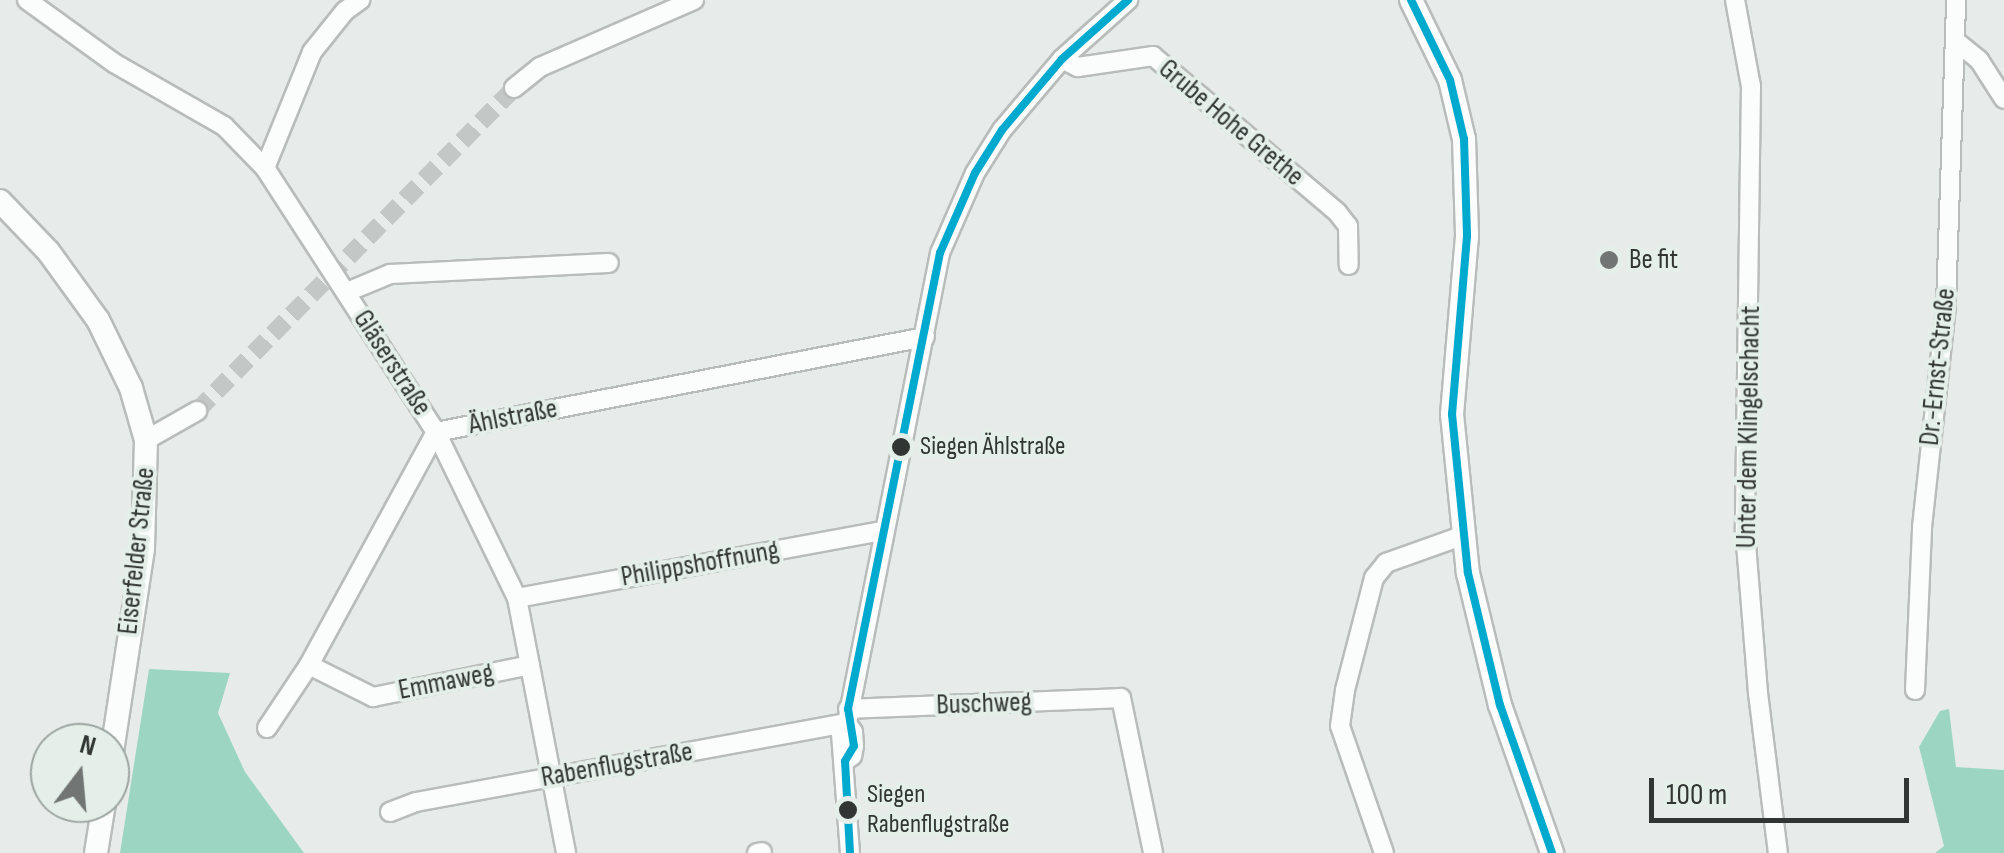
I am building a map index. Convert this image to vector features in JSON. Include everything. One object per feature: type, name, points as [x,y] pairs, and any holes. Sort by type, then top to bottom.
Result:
[{"type":"main road","points":[[1412,0],[1450,80],[1464,139],[1467,236],[1452,414],[1462,536],[1484,650],[1552,853]]},
{"type":"main road","name":"Eiserfelder Straße","points":[[0,200],[48,251],[98,320],[131,388],[146,440],[143,548],[116,723]]},
{"type":"main road","points":[[96,853],[101,823]]},
{"type":"street","name":"Gläserstraße","points":[[27,0],[114,63],[224,126],[266,168],[436,432],[517,598],[566,853]]},
{"type":"street","points":[[266,168],[312,52],[345,11],[360,0]]},
{"type":"street","points":[[514,88],[540,67],[694,0]]},
{"type":"street","points":[[850,853],[845,761],[840,745],[940,253],[958,208],[1002,130],[1062,59],[1128,0]]},
{"type":"street","name":"Unter dem Klingelschacht","points":[[1735,0],[1751,86],[1745,531],[1758,693],[1778,853]]},
{"type":"street","name":"Dr.-Ernst-Straße","points":[[1915,690],[1922,527],[1946,306],[1958,43],[1956,0]]},
{"type":"street","points":[[1958,43],[1979,60],[2004,100]]},
{"type":"street","name":"Grube Hohe Grethe","points":[[1062,59],[1078,68],[1154,56],[1338,212],[1348,226],[1350,266]]},
{"type":"street","points":[[346,292],[390,274],[609,263]]},
{"type":"street","name":"Ählstraße","points":[[267,728],[309,664],[436,432],[925,337]]},
{"type":"street","points":[[146,440],[197,411]]},
{"type":"street","name":"Philippshoffnung","points":[[517,598],[882,531]]},
{"type":"street","points":[[1384,853],[1340,726],[1345,690],[1374,578],[1386,563],[1462,536]]},
{"type":"street","name":"Emmaweg","points":[[309,664],[373,697],[530,665]]},
{"type":"street","name":"Buschweg","points":[[847,716],[1120,698],[1153,853]]},
{"type":"street","name":"Rabenflugstraße","points":[[390,812],[416,802],[847,716]]},
{"type":"green space","points":[[149,669],[230,673],[218,713],[245,772],[304,853],[120,853],[125,823],[130,823],[130,790]]},
{"type":"green space","points":[[1949,709],[1956,767],[2004,770],[2004,853],[1935,853],[1944,846],[1919,747],[1940,711]]},
{"type":"tunnel","points":[[197,411],[514,88]]},
{"type":"transit line","points":[[850,853],[845,761],[854,746],[848,709],[940,253],[975,173],[1002,130],[1062,59],[1128,0]]},
{"type":"transit line","points":[[1411,0],[1450,80],[1464,139],[1467,236],[1452,414],[1468,573],[1500,705],[1552,853]]},
{"type":"place","name":"Be fit","points":[[1609,260]]},
{"type":"place","name":"Siegen Ählstraße","points":[[901,447]]},
{"type":"place","name":"Siegen Rabenflugstraße","points":[[848,810]]}]
